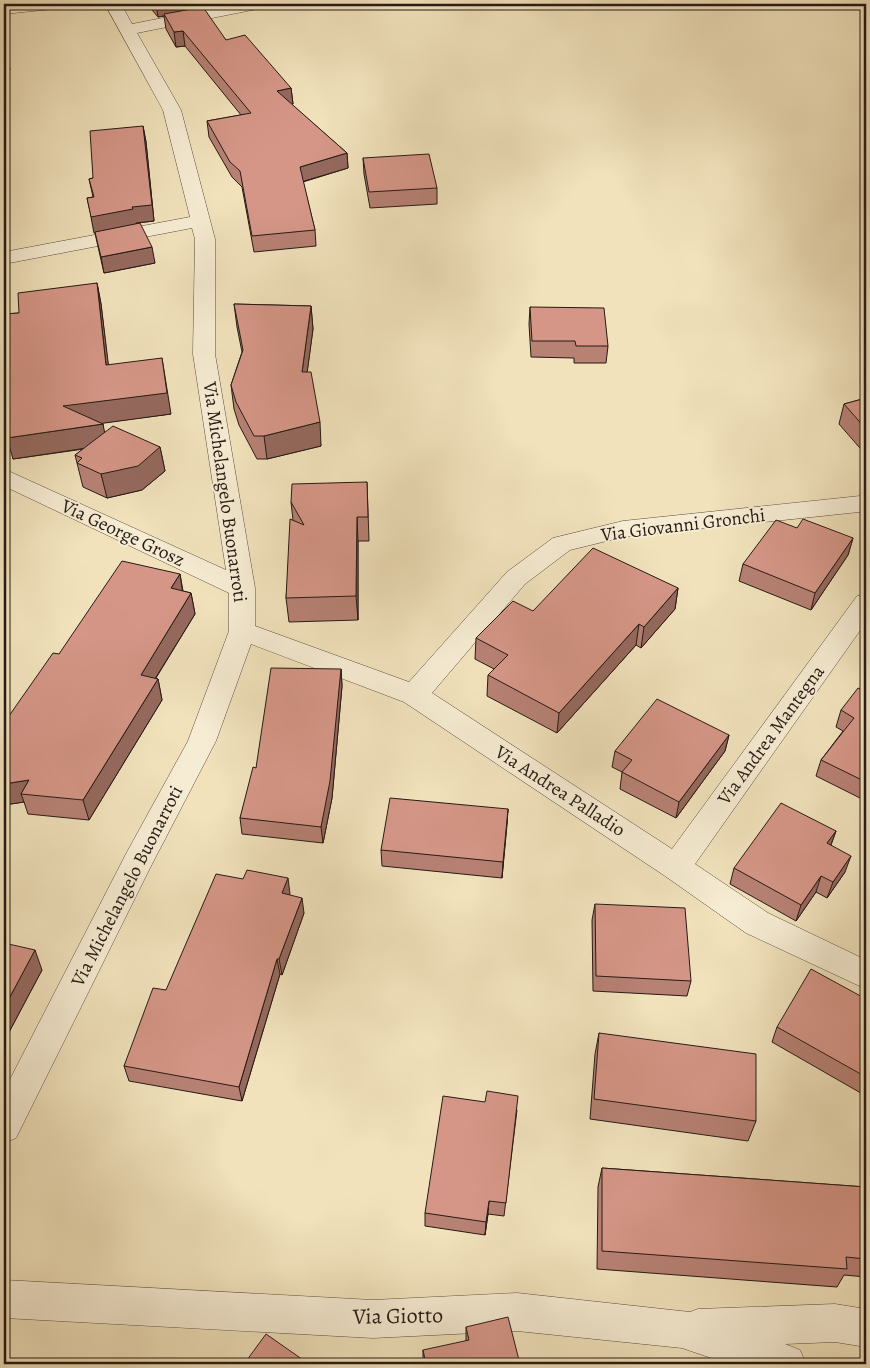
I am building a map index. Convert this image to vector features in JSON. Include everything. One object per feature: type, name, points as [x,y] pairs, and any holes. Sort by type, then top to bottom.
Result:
[{"type":"street","points":[[4,9],[53,4]]},
{"type":"street","name":"Via Michelangelo Buonarroti","points":[[4,1126],[138,861],[202,741],[242,631],[242,588],[204,354],[205,239],[172,110],[113,4]]},
{"type":"street","points":[[127,30],[257,4]]},
{"type":"street","points":[[4,258],[201,221]]},
{"type":"street","name":"Via George Grosz","points":[[4,477],[242,588]]},
{"type":"street","name":"Via Giovanni Gronchi","points":[[414,695],[516,578],[562,544],[623,529],[860,504],[866,506]]},
{"type":"street","name":"Via Andrea Mantegna","points":[[676,867],[866,603]]},
{"type":"street","name":"Via Andrea Palladio","points":[[242,631],[414,695],[676,867],[757,923],[866,975]]},
{"type":"street","name":"Via Giotto","points":[[4,1299],[373,1319],[517,1312],[682,1329],[786,1364]]},
{"type":"street","points":[[682,1329],[835,1324],[866,1328]]},
{"type":"building","points":[[203,7],[226,40],[245,35],[291,88],[277,91],[347,153],[300,167],[315,230],[252,236],[240,171],[230,162],[207,121],[251,113],[183,31],[174,32],[164,14]]},
{"type":"building","points":[[4,35],[7,55],[4,55]]},
{"type":"building","points":[[143,126],[152,205],[132,207],[133,209],[91,217],[87,198],[94,197],[89,179],[93,178],[90,131]]},
{"type":"building","points":[[429,154],[437,188],[369,192],[363,158]]},
{"type":"building","points":[[140,223],[152,247],[101,257],[95,232]]},
{"type":"building","points":[[97,283],[106,365],[162,358],[167,393],[63,406],[103,424],[7,438],[4,378],[4,314],[19,313],[18,293]]},
{"type":"building","points":[[234,304],[311,306],[302,372],[311,372],[320,422],[264,436],[254,436],[236,402],[231,385],[243,350]]},
{"type":"building","points":[[530,307],[604,308],[608,346],[576,346],[575,341],[532,341]]},
{"type":"building","points":[[866,398],[866,429],[844,404]]},
{"type":"building","points":[[113,426],[160,447],[138,466],[101,474],[77,463],[82,458],[75,455]]},
{"type":"building","points":[[367,482],[368,517],[357,517],[356,596],[286,598],[290,519],[304,525],[291,502],[292,484]]},
{"type":"building","points":[[803,519],[853,538],[815,593],[743,564],[776,520],[797,528]]},
{"type":"building","points":[[593,548],[678,588],[644,627],[639,624],[559,713],[488,675],[508,655],[476,638],[513,601],[533,611]]},
{"type":"building","points":[[122,561],[180,574],[171,588],[191,593],[141,675],[158,679],[83,800],[21,794],[29,780],[4,784],[4,723],[53,653],[59,654]]},
{"type":"building","points":[[271,668],[341,669],[330,781],[321,827],[240,818],[253,767],[256,768]]},
{"type":"building","points":[[858,688],[866,691],[866,782],[821,760],[854,718],[841,710]]},
{"type":"building","points":[[657,699],[729,735],[679,802],[622,772],[632,760],[615,751]]},
{"type":"building","points":[[390,798],[508,809],[503,862],[381,850]]},
{"type":"building","points":[[781,803],[836,831],[827,843],[851,856],[833,882],[821,876],[801,905],[734,868]]},
{"type":"building","points":[[247,870],[288,878],[282,893],[302,898],[279,959],[277,959],[239,1087],[124,1066],[153,988],[166,990],[216,874],[243,879]]},
{"type":"building","points":[[595,904],[685,908],[691,981],[596,976]]},
{"type":"building","points":[[4,943],[35,950],[4,1008]]},
{"type":"building","points":[[811,969],[866,999],[866,1077],[777,1027]]},
{"type":"building","points":[[599,1033],[756,1054],[756,1121],[594,1099]]},
{"type":"building","points":[[487,1091],[518,1096],[506,1203],[489,1201],[486,1222],[425,1213],[443,1096],[485,1102]]},
{"type":"building","points":[[602,1168],[866,1187],[866,1259],[846,1257],[847,1269],[602,1251]]},
{"type":"building","points":[[508,1317],[520,1364],[426,1364],[423,1350],[469,1340],[466,1327]]},
{"type":"building","points":[[266,1334],[309,1364],[244,1364]]}]
